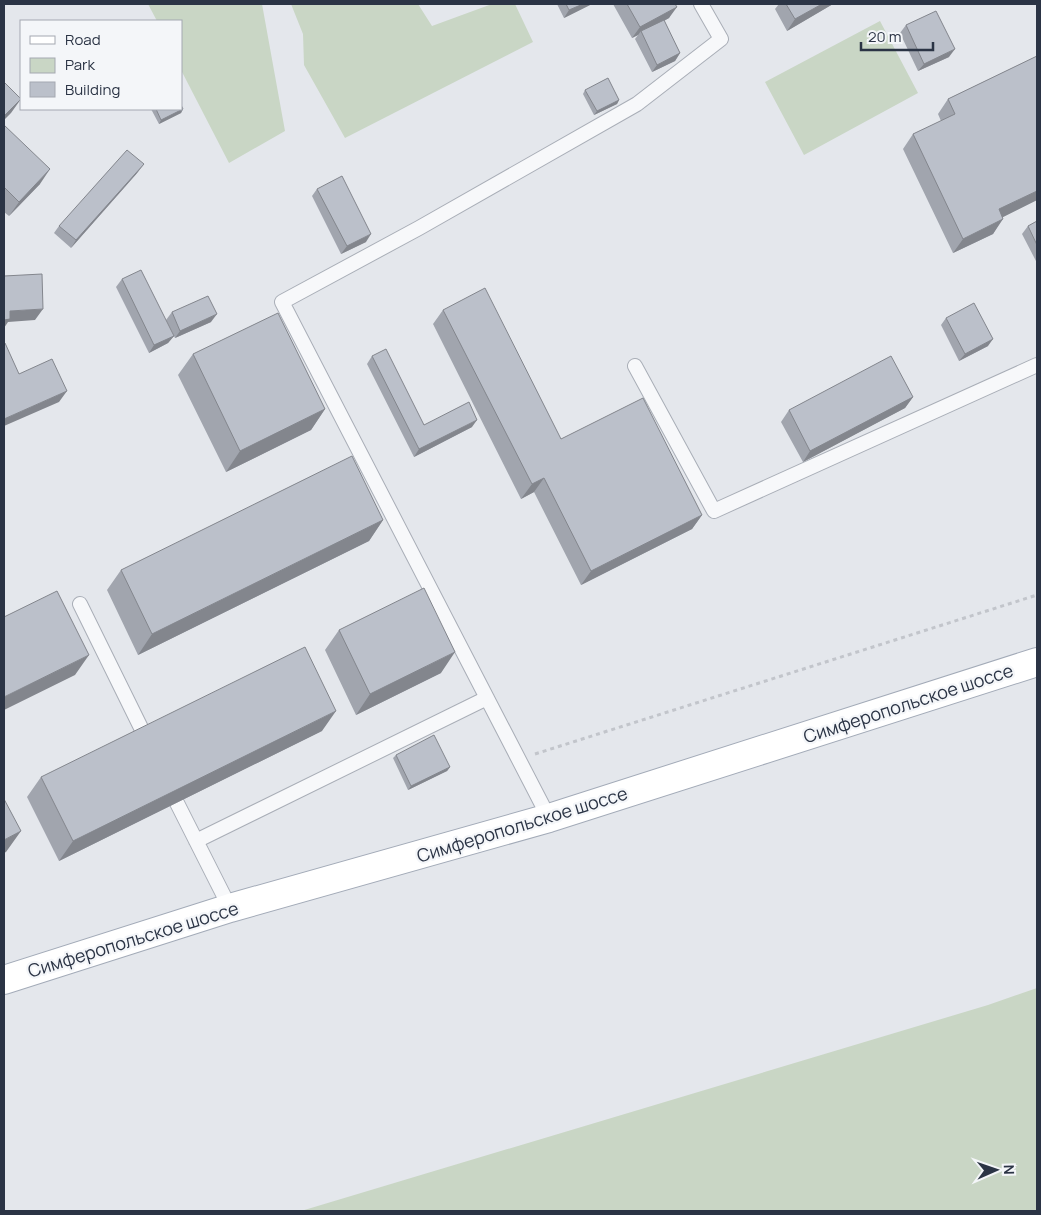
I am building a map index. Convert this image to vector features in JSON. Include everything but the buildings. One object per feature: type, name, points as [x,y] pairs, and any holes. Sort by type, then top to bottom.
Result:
[{"type":"main road","name":"Симферопольское шоссе","points":[[4,980],[230,908],[549,818],[1037,662]]},
{"type":"lane","points":[[549,818],[282,302],[419,228],[638,104],[721,40],[700,4]]},
{"type":"lane","points":[[635,366],[714,511],[1037,365]]},
{"type":"lane","points":[[314,399],[329,392]]},
{"type":"lane","points":[[80,604],[146,738]]},
{"type":"lane","points":[[196,841],[487,698]]},
{"type":"lane","points":[[178,803],[230,908]]},
{"type":"path","points":[[519,759],[1037,594]]},
{"type":"green space","points":[[148,4],[262,4],[285,131],[229,163],[182,72],[182,20],[156,20]]},
{"type":"green space","points":[[291,4],[418,4],[432,26],[492,4],[515,4],[533,42],[345,138],[304,65],[303,34]]},
{"type":"green space","points":[[880,21],[918,93],[804,155],[765,82]]},
{"type":"green space","points":[[1037,988],[1037,1211],[301,1211],[988,1005]]}]
